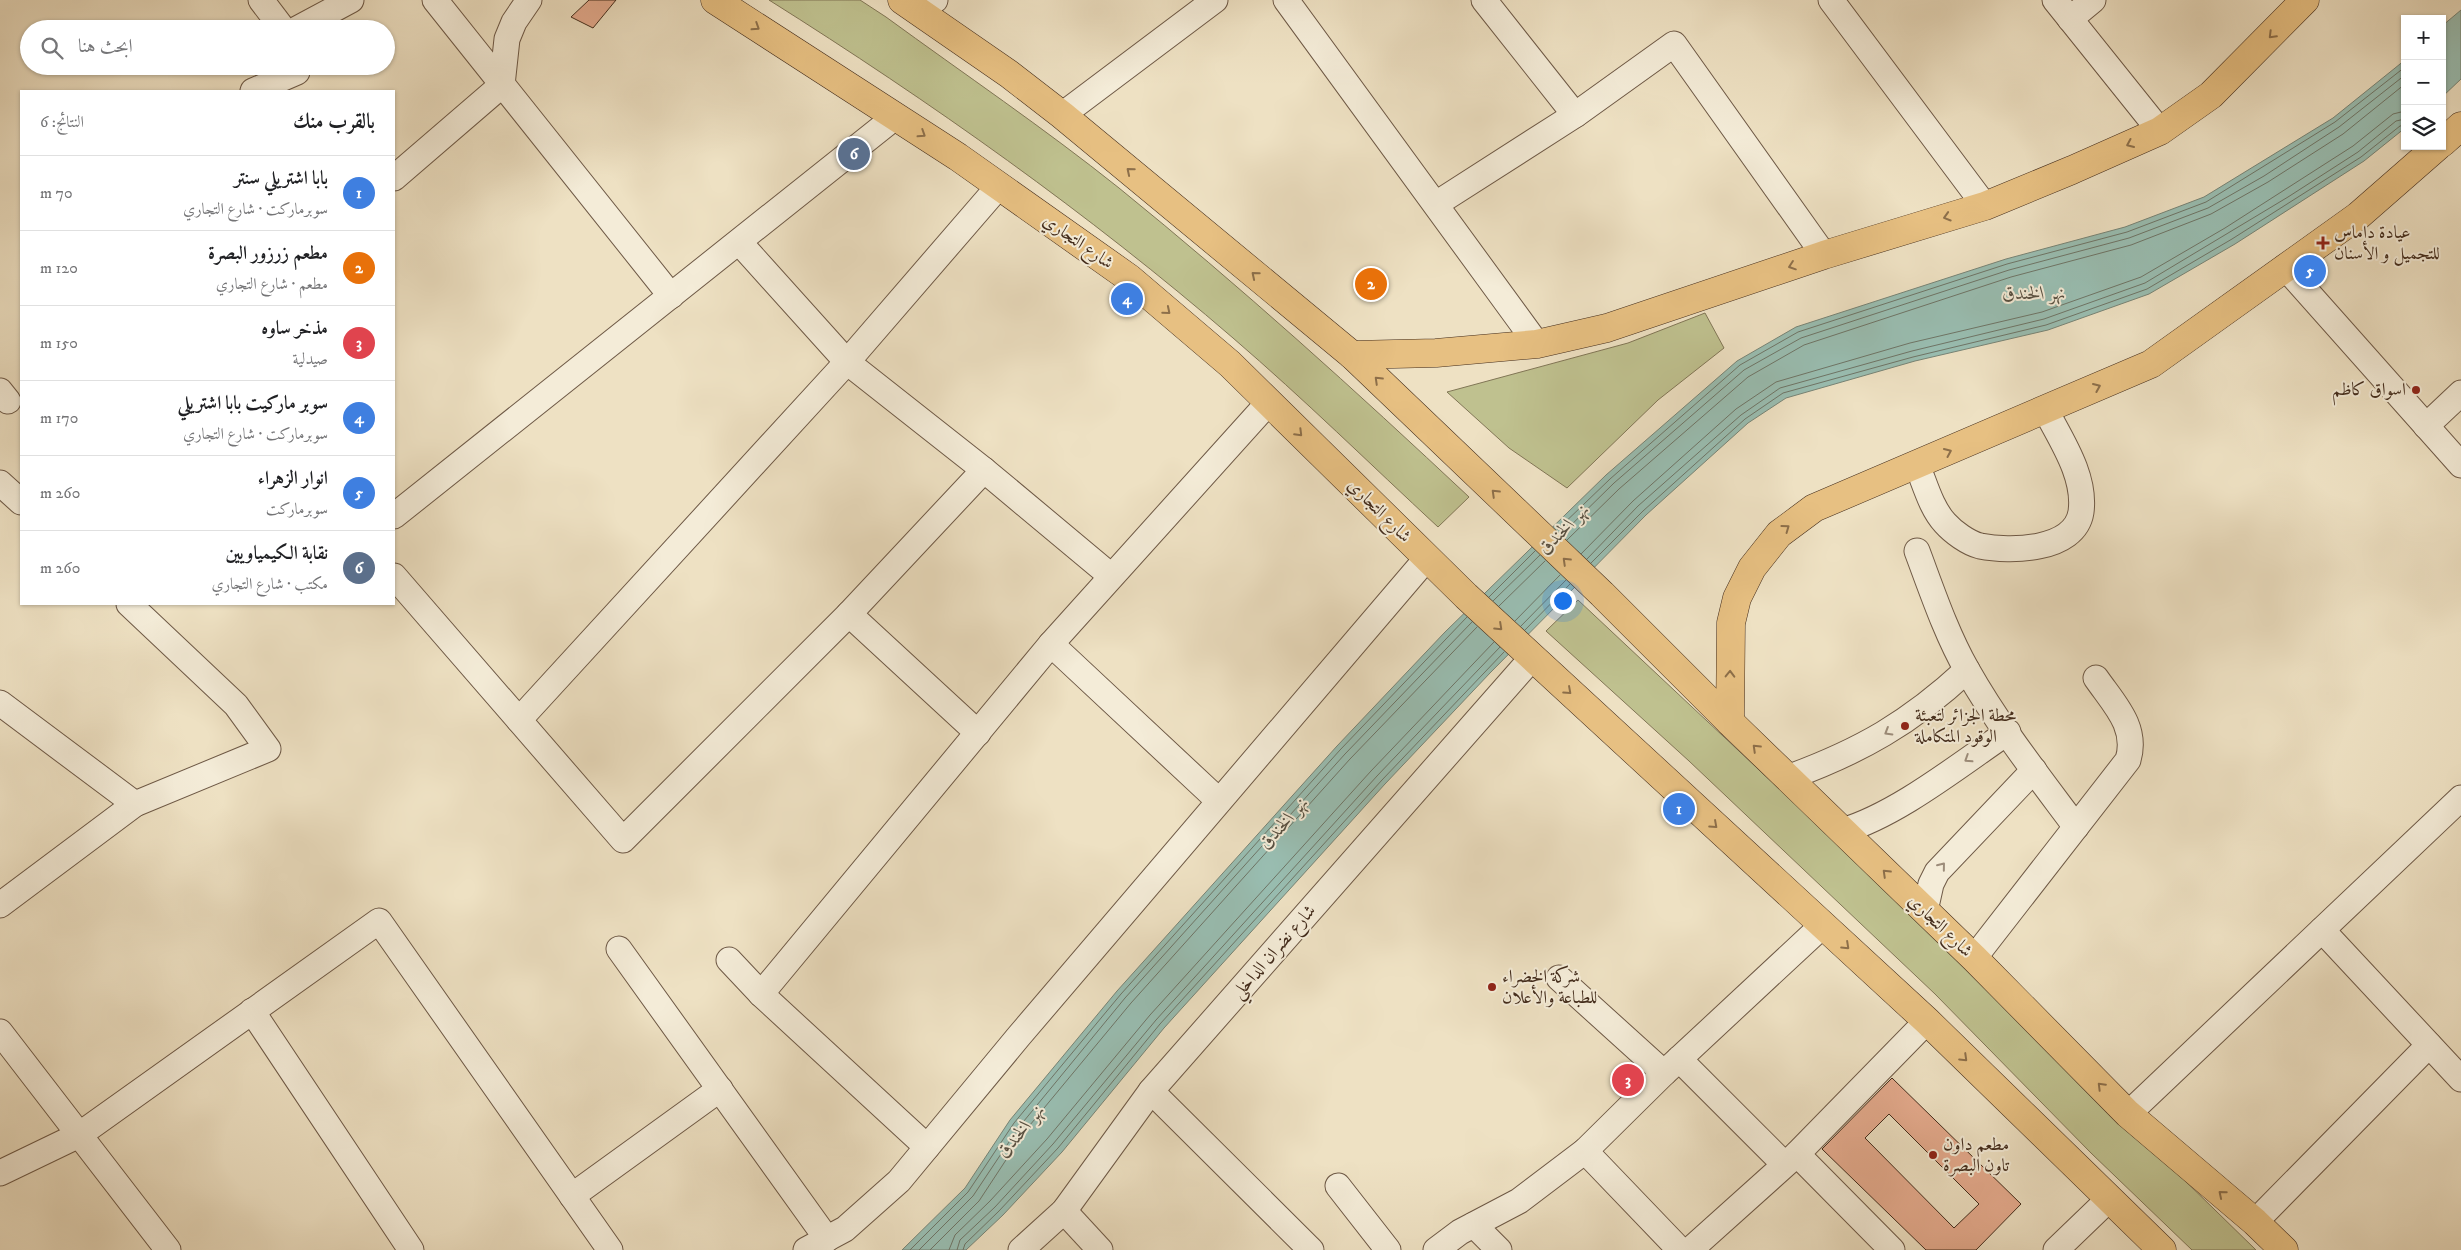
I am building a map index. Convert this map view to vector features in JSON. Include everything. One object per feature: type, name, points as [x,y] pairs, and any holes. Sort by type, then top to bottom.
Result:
[{"type":"main road","name":"شارع التجاري","points":[[715,0],[999,186],[1128,278],[1230,364],[1466,596],[1532,658]]},
{"type":"main road","points":[[919,4],[1062,115],[1352,355],[1436,353],[1537,344],[1607,328],[1824,255],[1985,206],[2072,170],[2160,130],[2211,95],[2305,0]]},
{"type":"main road","points":[[2446,139],[2461,126]]},
{"type":"main road","points":[[1730,722],[1731,623],[1737,598],[1752,568],[1779,534],[1814,508],[2151,364],[2358,216],[2433,150]]},
{"type":"main road","name":"شارع التجاري","points":[[1352,355],[1602,594],[1730,722],[1974,958],[2128,1114],[2255,1222],[2284,1250]]},
{"type":"main road","points":[[1532,658],[1926,1021],[2162,1250]]},
{"type":"street","points":[[261,0],[276,20]]},
{"type":"street","points":[[314,20],[351,0]]},
{"type":"street","points":[[435,0],[671,296]]},
{"type":"street","points":[[395,177],[502,85],[507,39],[514,22],[529,0]]},
{"type":"street","points":[[1062,115],[1215,0]]},
{"type":"street","points":[[1286,0],[1537,344]]},
{"type":"street","points":[[1484,0],[1575,115]]},
{"type":"street","points":[[1831,0],[1985,206]]},
{"type":"street","points":[[2093,0],[2062,10],[2160,130]]},
{"type":"street","points":[[1436,204],[1575,115],[1674,44],[1824,255]]},
{"type":"street","points":[[255,90],[297,76]]},
{"type":"street","points":[[395,515],[896,117]]},
{"type":"street","points":[[519,720],[847,362],[999,186]]},
{"type":"street","points":[[739,242],[847,362],[984,470],[1111,576]]},
{"type":"street","points":[[2285,267],[2461,465]]},
{"type":"street","points":[[2426,426],[2461,393]]},
{"type":"street","points":[[761,994],[1052,644],[1268,402]]},
{"type":"street","points":[[1917,465],[1945,523],[1961,537],[1979,546],[2008,548],[2040,546],[2061,539],[2076,528],[2081,512],[2081,493],[2076,471],[2045,409]]},
{"type":"street","points":[[395,577],[623,840],[849,614],[984,470]]},
{"type":"street","points":[[0,483],[20,501]]},
{"type":"street","points":[[1917,551],[1943,619],[1967,670],[2034,770],[2076,827]]},
{"type":"street","points":[[619,949],[720,1090],[817,1244],[845,1229],[898,1181],[1427,558]]},
{"type":"street","points":[[0,905],[136,804],[268,749],[236,705],[130,605]]},
{"type":"street","points":[[849,614],[978,733]]},
{"type":"street","points":[[1052,644],[1219,801]]},
{"type":"street","name":"شارع نضران الداخلي","points":[[1022,1250],[1064,1211],[1151,1091],[1532,658]]},
{"type":"street","points":[[1788,778],[1829,763],[1867,745],[1903,724],[1936,699],[1967,670]]},
{"type":"street","points":[[1974,958],[2128,760],[2132,740],[2128,724],[2096,678]]},
{"type":"street","points":[[0,703],[136,804]]},
{"type":"street","points":[[1842,831],[1894,808],[2008,732]]},
{"type":"street","points":[[1925,911],[1926,897],[1937,872],[2034,770]]},
{"type":"street","points":[[2128,1114],[2461,798]]},
{"type":"street","points":[[0,1173],[79,1135],[379,921],[610,1250]]},
{"type":"street","points":[[1436,1250],[1460,1232],[1519,1201],[1585,1151],[1672,1066],[1823,925]]},
{"type":"street","points":[[2322,930],[2461,1079]]},
{"type":"street","points":[[729,960],[761,994],[927,1147]]},
{"type":"street","points":[[1559,978],[1790,1159],[1892,1250]]},
{"type":"street","points":[[252,1011],[411,1250]]},
{"type":"street","points":[[1690,1250],[1790,1159],[1926,1021]]},
{"type":"street","points":[[0,1032],[168,1250]]},
{"type":"street","points":[[2255,1222],[2430,1045]]},
{"type":"street","points":[[572,1196],[720,1090]]},
{"type":"street","points":[[1151,1091],[1311,1250]]},
{"type":"street","points":[[1585,1151],[1680,1250]]},
{"type":"street","points":[[1338,1186],[1388,1250]]},
{"type":"street","points":[[2056,1250],[2109,1199]]},
{"type":"street","points":[[1064,1211],[1100,1250]]},
{"type":"street","points":[[1474,1225],[1499,1250]]},
{"type":"green space","points":[[769,0],[860,0],[886,17],[1062,144],[1164,225],[1297,340],[1469,497],[1438,527],[1259,361],[1122,247],[1007,160],[949,119]]},
{"type":"green space","points":[[1705,313],[1724,348],[1658,400],[1567,488],[1509,448],[1447,392],[1628,343]]},
{"type":"green space","points":[[1578,600],[1885,888],[2256,1250],[2192,1250],[2091,1153],[1935,994],[1689,761],[1546,631]]},
{"type":"water","points":[[2461,10],[2461,79],[2446,93],[2446,60],[2446,23]]},
{"type":"water","name":"نهر الخندق","points":[[2401,63],[2401,131],[2364,161],[2235,244],[2149,294],[2048,330],[1915,361],[1786,398],[1748,423],[1646,515],[1490,673],[1385,784],[1164,1028],[1062,1152],[1003,1215],[966,1250],[902,1250],[965,1188],[1010,1120],[1117,991],[1337,746],[1445,632],[1606,475],[1737,361],[1796,327],[2006,259],[2125,227],[2204,197],[2333,118]]},
{"type":"building","points":[[589,0],[616,0],[593,28],[571,17]]},
{"type":"building","points":[[1892,1078],[2021,1204],[1976,1250],[1926,1250],[1822,1149]],"holes":[[[1889,1114],[1979,1204],[1954,1228],[1865,1138]]]},
{"type":"place","name":"نقابة الكيمياويين","points":[[854,154]]},
{"type":"place","name":"عيادة داماس للتجميل و الأسنان","points":[[2323,243]]},
{"type":"place","name":"انوار الزهراء","points":[[2310,271]]},
{"type":"place","name":"مطعم زرزور البصرة","points":[[1371,284]]},
{"type":"place","name":"سوبر ماركيت بابا اشتريلي","points":[[1127,299]]},
{"type":"place","name":"اسواق كاظم","points":[[2416,390]]},
{"type":"place","name":"محطة الجزائر لتعبئة الوقود المتكاملة","points":[[1905,726]]},
{"type":"place","name":"بابا اشتريلي سنتر","points":[[1679,809]]},
{"type":"place","name":"شركة الخضراء للطباعة والأعلان","points":[[1492,987]]},
{"type":"place","name":"مذخر ساوه","points":[[1628,1080]]},
{"type":"place","name":"مطعم داون تاون البصرة","points":[[1933,1155]]}]
